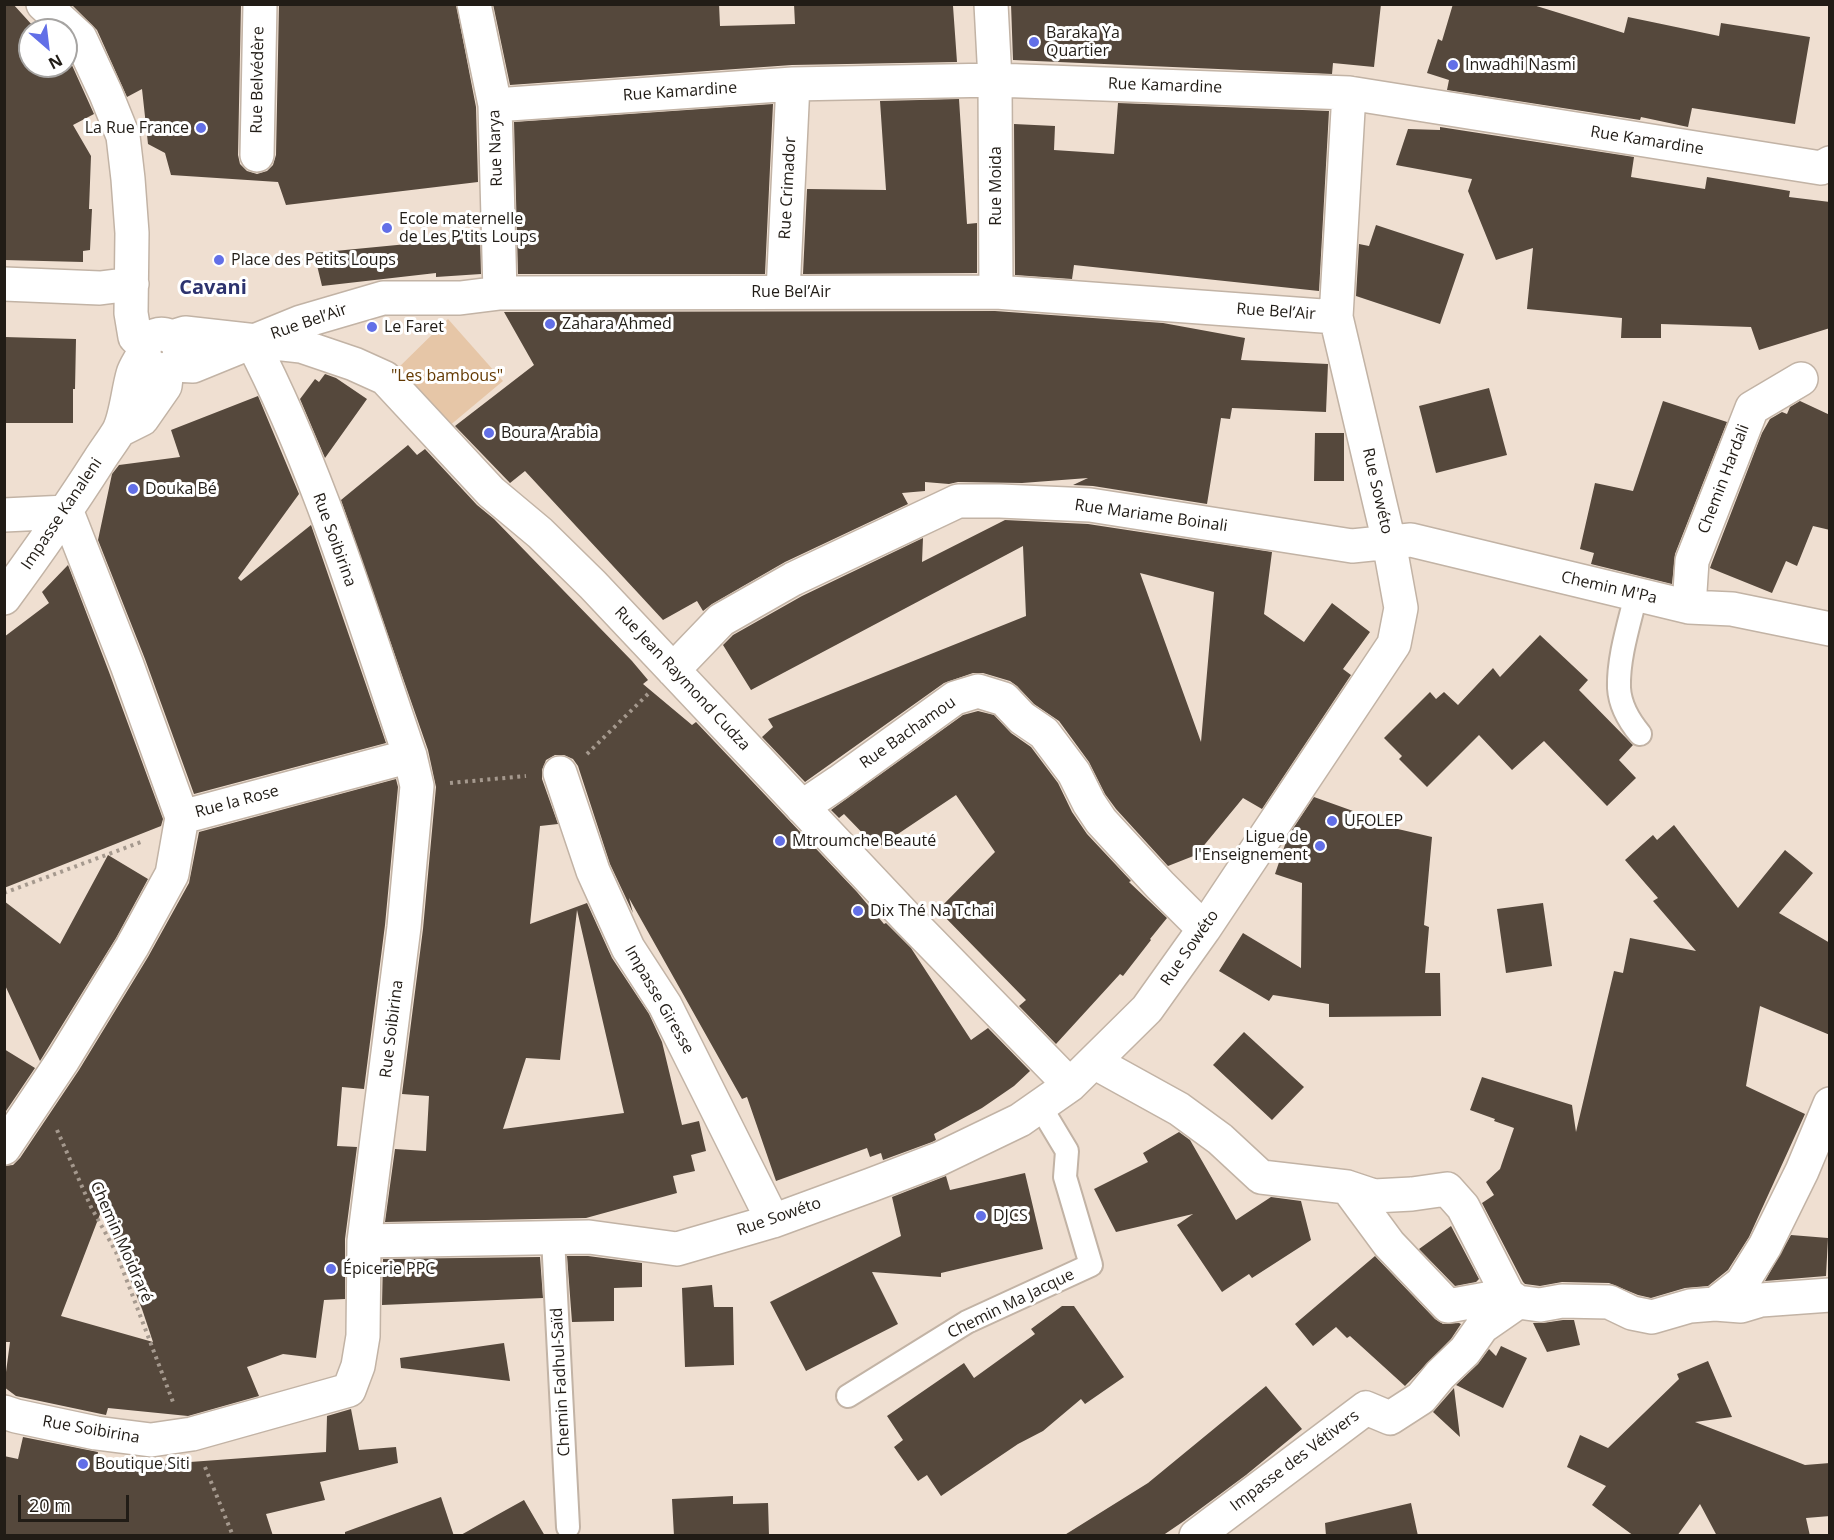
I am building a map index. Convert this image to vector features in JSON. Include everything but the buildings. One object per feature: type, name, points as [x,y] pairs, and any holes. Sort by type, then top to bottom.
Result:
[{"type":"street","points":[[43,4],[80,38],[123,136],[128,179],[132,284],[164,320],[161,351]]},
{"type":"street","name":"Rue Belvédère","points":[[257,155],[260,4]]},
{"type":"street","name":"Rue Narya","points":[[474,4],[495,105],[501,293]]},
{"type":"street","name":"Rue Moida","points":[[991,4],[995,80],[996,292]]},
{"type":"street","name":"Rue Kamardine","points":[[495,105],[793,84],[995,80],[1348,93],[1821,168],[1830,164]]},
{"type":"street","name":"Rue Crimador","points":[[783,292],[793,84]]},
{"type":"street","name":"Rue Sowéto","points":[[364,1242],[589,1237],[677,1249],[773,1221],[939,1159],[1020,1120],[1070,1085],[1147,1009],[1204,929],[1394,644],[1401,608],[1389,542],[1336,317],[1348,93]]},
{"type":"street","points":[[4,284],[100,288],[132,284]]},
{"type":"street","name":"Rue Bel’Air","points":[[161,351],[185,333],[252,342],[301,322],[383,298],[460,298],[501,293],[996,292],[1336,317]]},
{"type":"street","name":"Rue Jean Raymond Cudza","points":[[252,342],[302,346],[354,364],[385,378],[491,492],[540,533],[593,585],[802,807],[1070,1085]]},
{"type":"street","name":"Rue Soibirina","points":[[4,1412],[96,1432],[151,1440],[192,1434],[349,1390],[358,1366],[363,1336],[364,1242],[404,927],[413,771],[330,524],[273,384],[252,342]]},
{"type":"street","name":"Impasse Kanaleni","points":[[4,598],[67,512],[120,430],[133,372],[161,351]]},
{"type":"street","name":"Chemin Hardali","points":[[1689,607],[1692,561],[1752,408],[1801,380]]},
{"type":"street","name":"Rue Mariame Boinali","points":[[673,670],[721,620],[793,579],[958,501],[1090,505],[1352,546],[1389,542]]},
{"type":"street","points":[[4,515],[67,512],[127,665],[182,817],[172,874],[132,948],[63,1060],[4,1148]]},
{"type":"street","name":"Chemin M'Pa","points":[[1389,542],[1411,540],[1689,607],[1732,609],[1830,629]]},
{"type":"street","name":"Rue Bachamou","points":[[802,807],[955,698],[978,691],[1004,699],[1022,718],[1044,734],[1074,772],[1089,803],[1101,821],[1204,929]]},
{"type":"street","name":"Impasse Giresse","points":[[567,769],[592,871],[628,948],[665,1005],[773,1221]]},
{"type":"street","name":"Rue la Rose","points":[[182,817],[413,771]]},
{"type":"street","points":[[1094,1062],[1179,1109],[1220,1138],[1261,1177],[1347,1187],[1374,1196],[1447,1190],[1463,1207],[1513,1298]]},
{"type":"street","points":[[1715,1304],[1742,1283],[1765,1246],[1802,1172],[1830,1104]]},
{"type":"street","points":[[1347,1187],[1389,1244],[1448,1306],[1513,1298],[1540,1305],[1562,1301],[1609,1302],[1632,1313],[1652,1317],[1690,1306],[1715,1304],[1741,1306],[1761,1299],[1830,1295]]},
{"type":"street","name":"Impasse des Vétivers","points":[[1196,1536],[1366,1408],[1390,1418],[1421,1398],[1440,1375],[1465,1352],[1482,1327],[1513,1298]]},
{"type":"lane","points":[[1636,595],[1623,651],[1619,689],[1624,709],[1640,734]]},
{"type":"lane","name":"Chemin Ma Jacque","points":[[848,1396],[967,1322],[1091,1265],[1065,1177],[1067,1151],[1040,1106]]},
{"type":"lane","name":"Chemin Fadhul-Saïd","points":[[553,1238],[568,1527]]},
{"type":"path","points":[[413,771],[567,769],[673,670]]},
{"type":"path","name":"Rue la Rose","points":[[4,893],[159,836],[182,817]]},
{"type":"path","name":"Chemin Moidraré","points":[[41,1092],[91,1208],[116,1252],[179,1420],[192,1434],[233,1536]]},
{"type":"green space","name":"\"Les bambous\"","points":[[448,319],[503,381],[442,432],[393,373]]},
{"type":"place","name":"Baraka Ya Quartier","points":[[1034,42]]},
{"type":"place","name":"Inwadhi Nasmi","points":[[1453,65]]},
{"type":"place","name":"La Rue France","points":[[201,128]]},
{"type":"place","name":"Ecole maternelle de Les P'tits Loups","points":[[387,228]]},
{"type":"place","name":"Place des Petits Loups","points":[[219,260]]},
{"type":"place","name":"Zahara Ahmed","points":[[550,324]]},
{"type":"place","name":"Le Faret","points":[[372,327]]},
{"type":"place","name":"Boura Arabia","points":[[489,433]]},
{"type":"place","name":"Douka Bé","points":[[133,489]]},
{"type":"place","name":"UFOLEP","points":[[1332,821]]},
{"type":"place","name":"Mtroumche Beauté","points":[[780,841]]},
{"type":"place","name":"Ligue de l'Enseignement","points":[[1320,846]]},
{"type":"place","name":"Dix Thé Na Tchai","points":[[858,911]]},
{"type":"place","name":"DJCS","points":[[981,1216]]},
{"type":"place","name":"Épicerie PPC","points":[[331,1269]]},
{"type":"place","name":"Boutique Siti","points":[[83,1464]]},
{"type":"district","name":"Cavani","points":[[213,288]]}]
